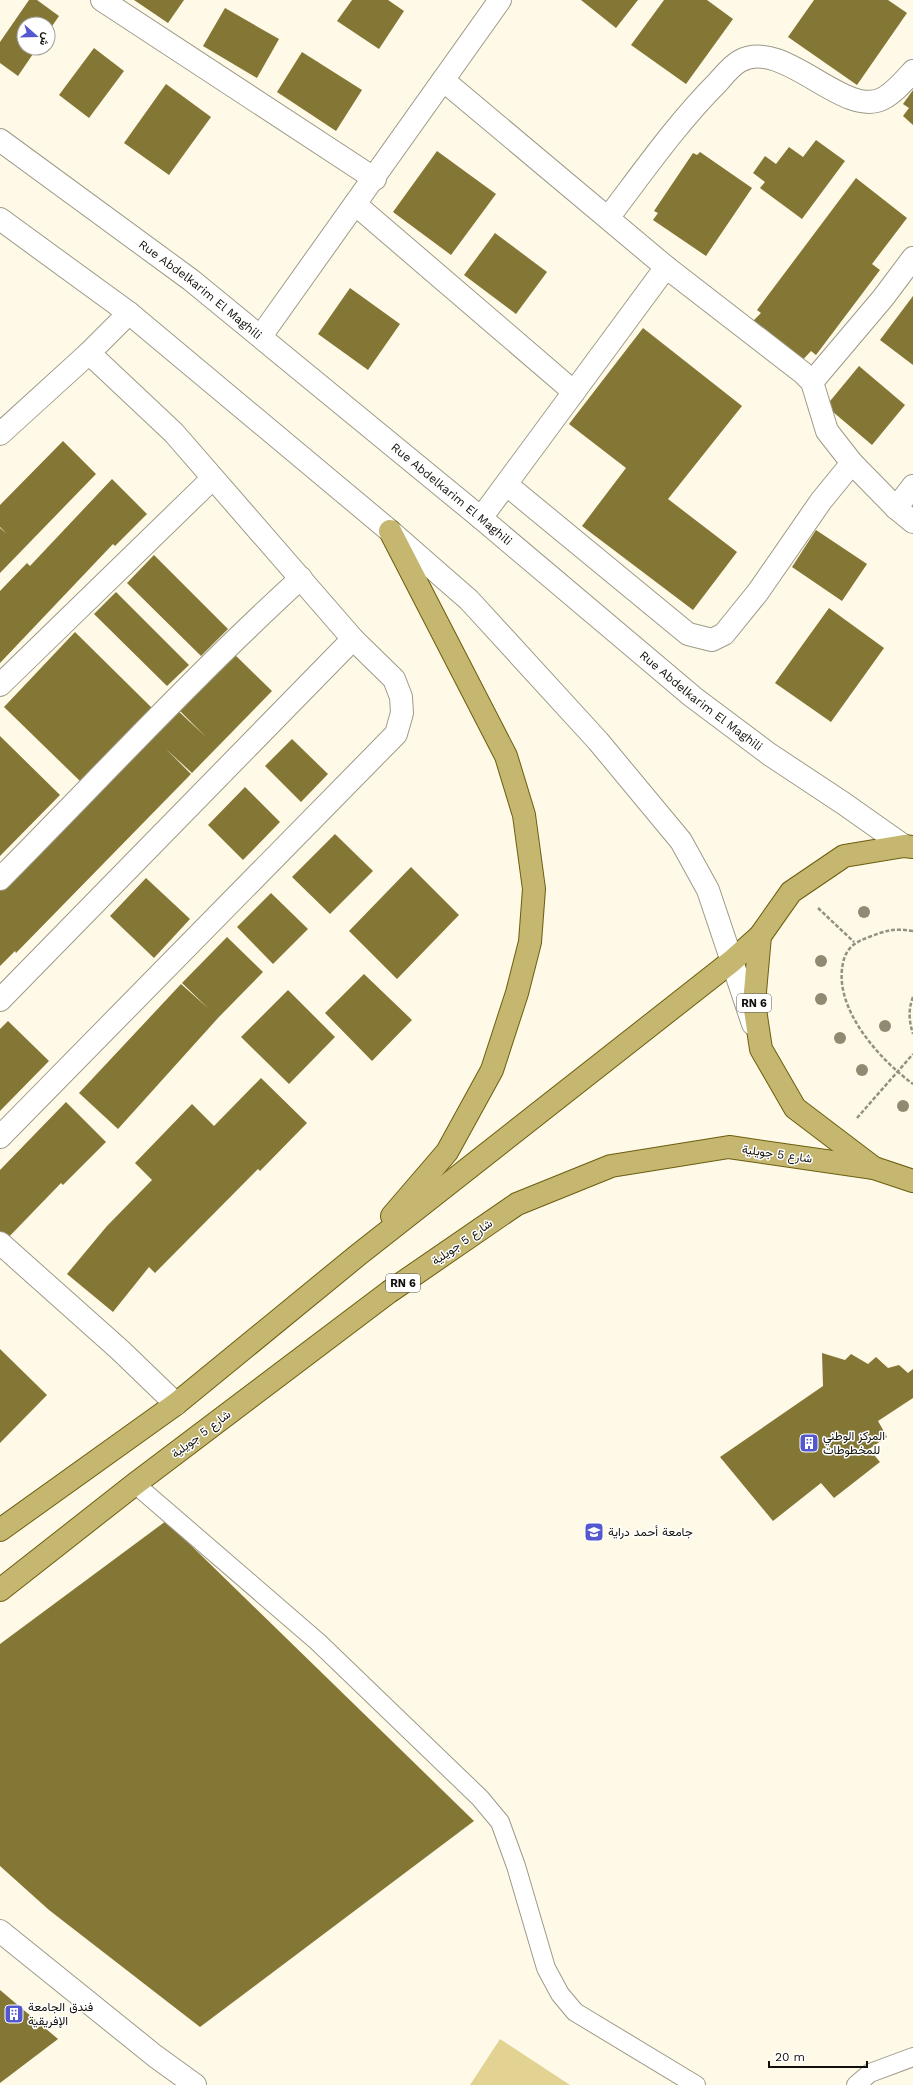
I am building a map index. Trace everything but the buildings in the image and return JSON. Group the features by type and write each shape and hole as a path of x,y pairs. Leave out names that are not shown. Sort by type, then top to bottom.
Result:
{"main road":[{"path":"358,1255 447,1152 492,1070 518,993 530,942 534,889 524,815 506,756 390,531"},
{"path":"0,1530 176,1404 358,1255 732,961 760,936 791,892 844,856 908,846"},
{"name":"RN 6","path":"760,936 754,1003 761,1049 795,1108 874,1168 913,1181"},
{"name":"شارع 5 جويلية","path":"0,1590 135,1484 389,1292 517,1204 611,1166 729,1147 874,1168"}],"street":[{"path":"102,0 375,178"},
{"path":"261,336 444,80 491,3"},
{"path":"608,218 699,101 739,61 756,55 776,60 860,103 881,100 897,88 913,71"},
{"path":"444,80 666,267 812,382 827,431 852,464 896,508 913,522"},
{"name":"Rue Abdelkarim El Maghili","path":"0,140 191,280 261,336 481,518 693,697 769,754 908,846"},
{"path":"355,204 574,392"},
{"path":"0,219 130,314 390,531 469,600 598,741 681,841 708,890 761,1049"},
{"path":"812,382 883,298 913,258"},
{"path":"481,518 507,486 666,267"},
{"path":"0,434 130,314"},
{"path":"0,1137 396,734 402,713 401,697 394,679 353,639 174,433 89,353"},
{"path":"507,486 688,634 712,640 724,634 758,592 821,501 852,464"},
{"path":"0,685 213,478"},
{"path":"896,508 913,486"},
{"path":"0,879 163,711 301,578"},
{"path":"0,1000 353,639"},
{"path":"0,1243 120,1350 176,1404"},
{"path":"0,1931 155,2056 195,2085"}],"lane":[{"path":"135,1484 318,1642 480,1798 500,1822 516,1866 546,1968 560,1994 575,2012 696,2085"},
{"path":"856,2085 870,2073 913,2057"}],"path":[{"path":"815,905 854,942"},
{"path":"913,931 894,928 854,942 844,957 840,974 843,993 851,1014 867,1038 898,1072 913,1084"},
{"path":"913,997 909,1007 909,1020 913,1034"},
{"path":"857,1118 913,1054"}],"shaded area":[{"path":"500,2039 570,2085 470,2085"}],"place":[{"name":"المركز الوطني للمخطوطات","path":"809,1443"},
{"name":"جامعة أحمد دراية","path":"594,1532"},
{"name":"فندق الجامعة الإفريقية","path":"14,2014"}]}
